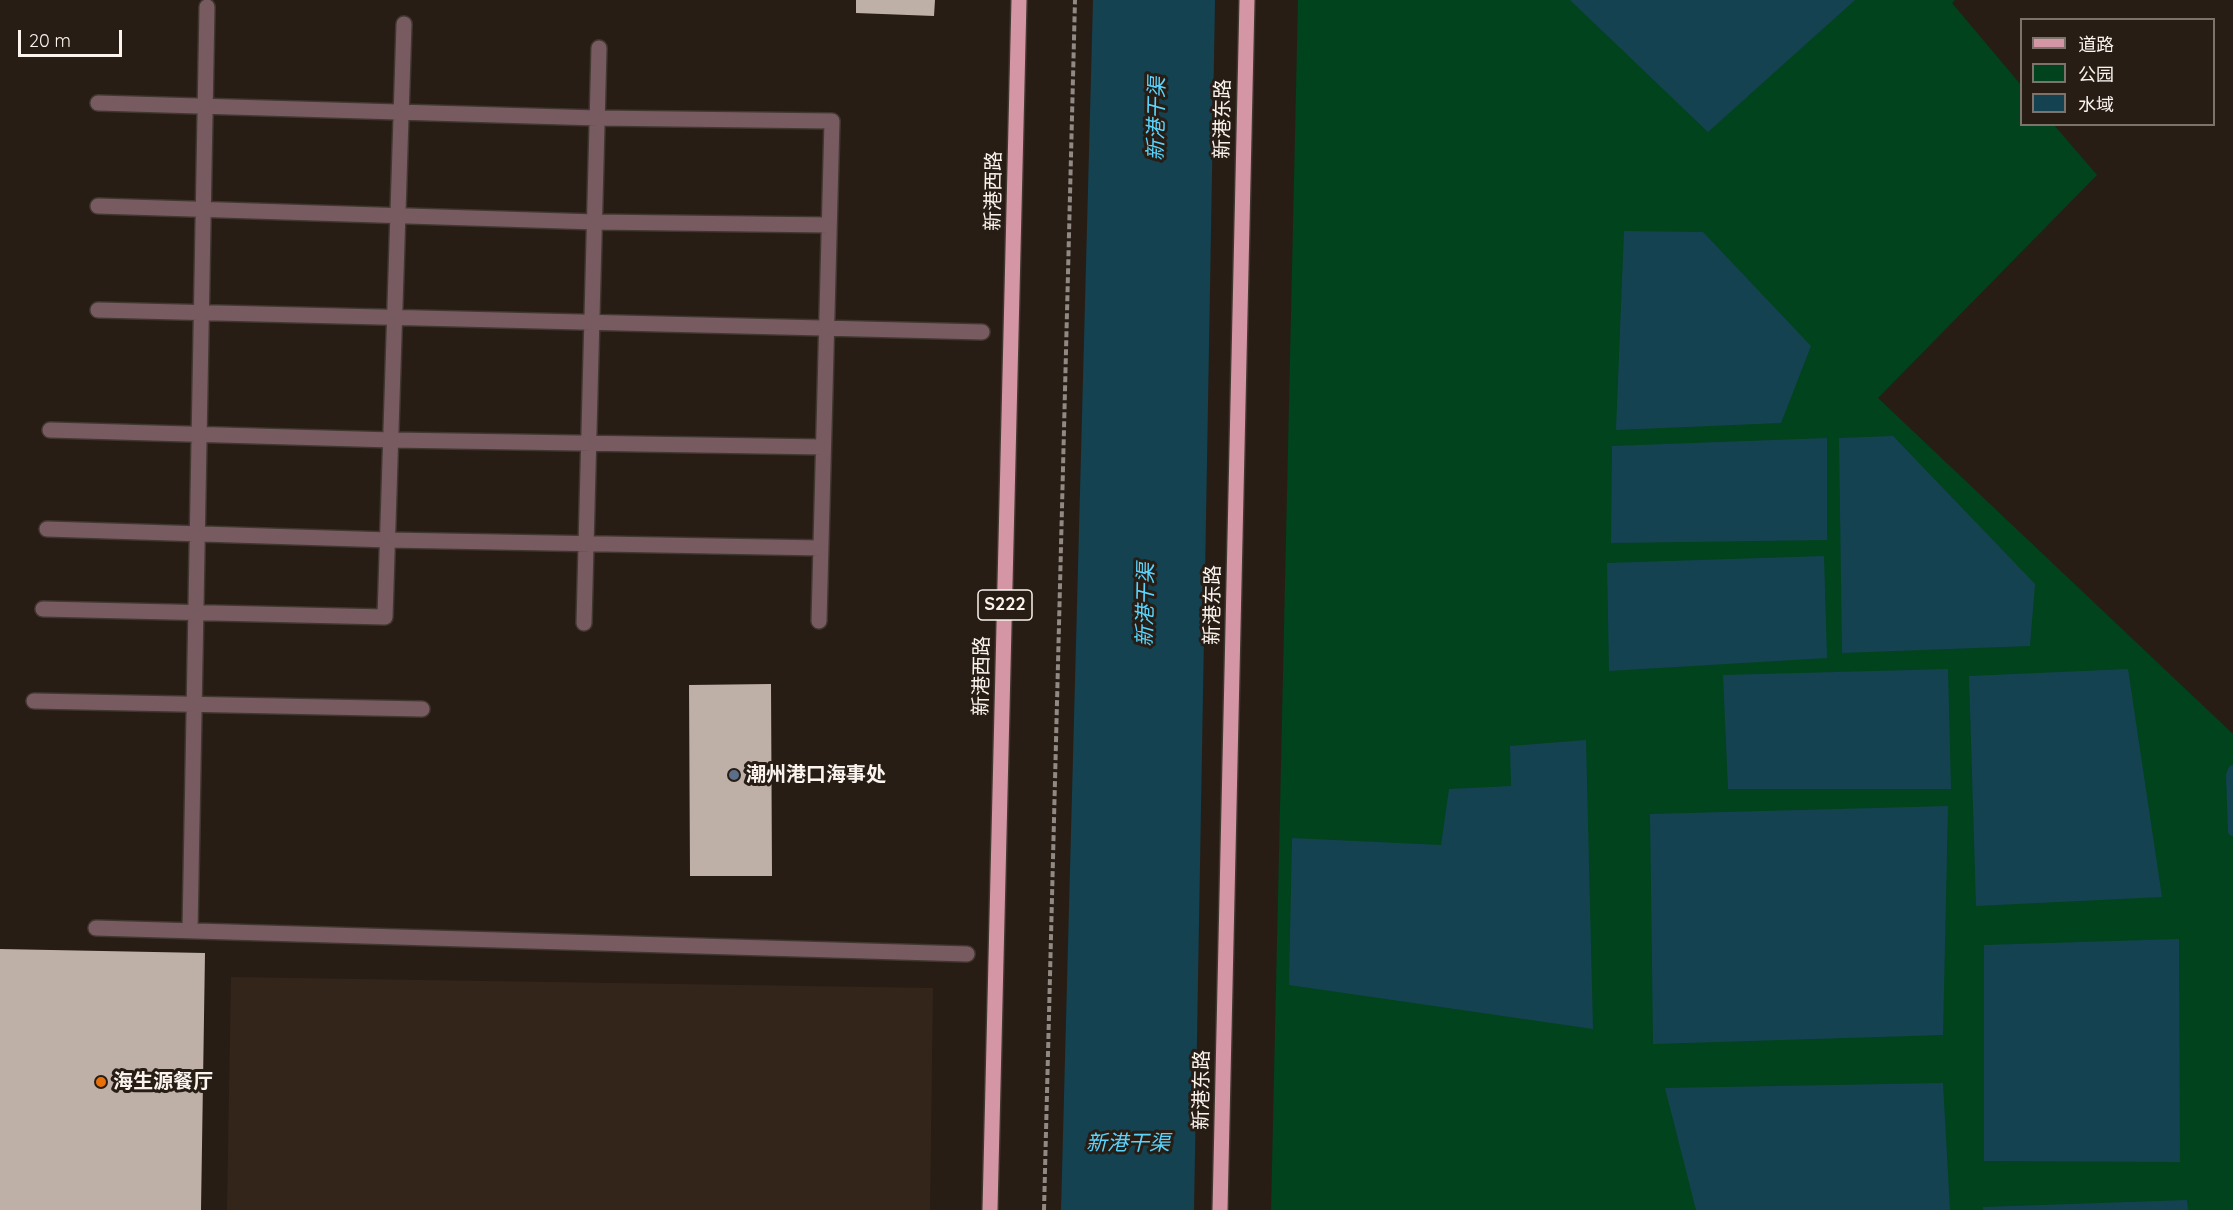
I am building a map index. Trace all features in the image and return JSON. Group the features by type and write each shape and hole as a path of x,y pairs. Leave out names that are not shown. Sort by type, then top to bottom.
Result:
{"main road":[{"name":"新港西路","path":"990,1210 1019,0"},
{"name":"新港东路","path":"1220,1210 1247,0"}],"street":[{"path":"190,931 207,7"},
{"path":"43,609 385,617 404,24"},
{"path":"584,624 599,48"},
{"path":"98,103 597,118 832,121 819,621"},
{"path":"98,206 595,222 829,225"},
{"path":"98,310 982,332"},
{"path":"50,430 392,440 823,447"},
{"path":"47,529 389,540 821,548"},
{"path":"34,701 422,709"},
{"path":"96,928 967,954"}],"path":[{"path":"1044,1210 1075,0"}],"shaded area":[{"path":"231,977 933,988 930,1210 227,1210"}],"green space":[{"path":"1298,0 1955,0 1952,3 2020,84 2020,126 2055,126 2097,175 1878,398 2233,734 2233,1210 1271,1210"}],"water":[{"name":"新港干渠","path":"1093,0 1215,0 1194,1210 1061,1210"},
{"path":"1570,0 1855,0 1708,132"},
{"path":"1624,231 1703,232 1811,346 1781,423 1616,430"},
{"path":"1893,436 2035,584 2030,646 1842,653 1839,438"},
{"path":"1827,438 1827,540 1611,543 1612,446"},
{"path":"1824,556 1827,658 1609,671 1607,563"},
{"path":"1948,669 1951,789 1728,789 1723,675"},
{"path":"2128,669 2162,897 1976,906 1969,676"},
{"path":"1586,740 1593,1029 1289,985 1292,838 1441,845 1449,789 1511,786 1510,746"},
{"path":"1948,806 1943,1035 1653,1044 1650,814"},
{"path":"2179,939 2180,1162 1984,1161 1984,945"},
{"path":"1943,1083 1950,1210 1696,1210 1665,1088"},
{"path":"2187,1200 2188,1210 1983,1210 1983,1207"}],"building":[{"path":"856,0 935,0 934,16 856,13"},
{"path":"771,684 772,876 690,876 689,685"},
{"name":"海生源餐厅","path":"0,949 205,953 201,1210 0,1210"}],"waterway":[{"path":"2233,770 2231,775 2233,831"}],"place":[{"name":"潮州港口海事处","path":"734,775"},
{"name":"海生源餐厅","path":"101,1082"}]}
